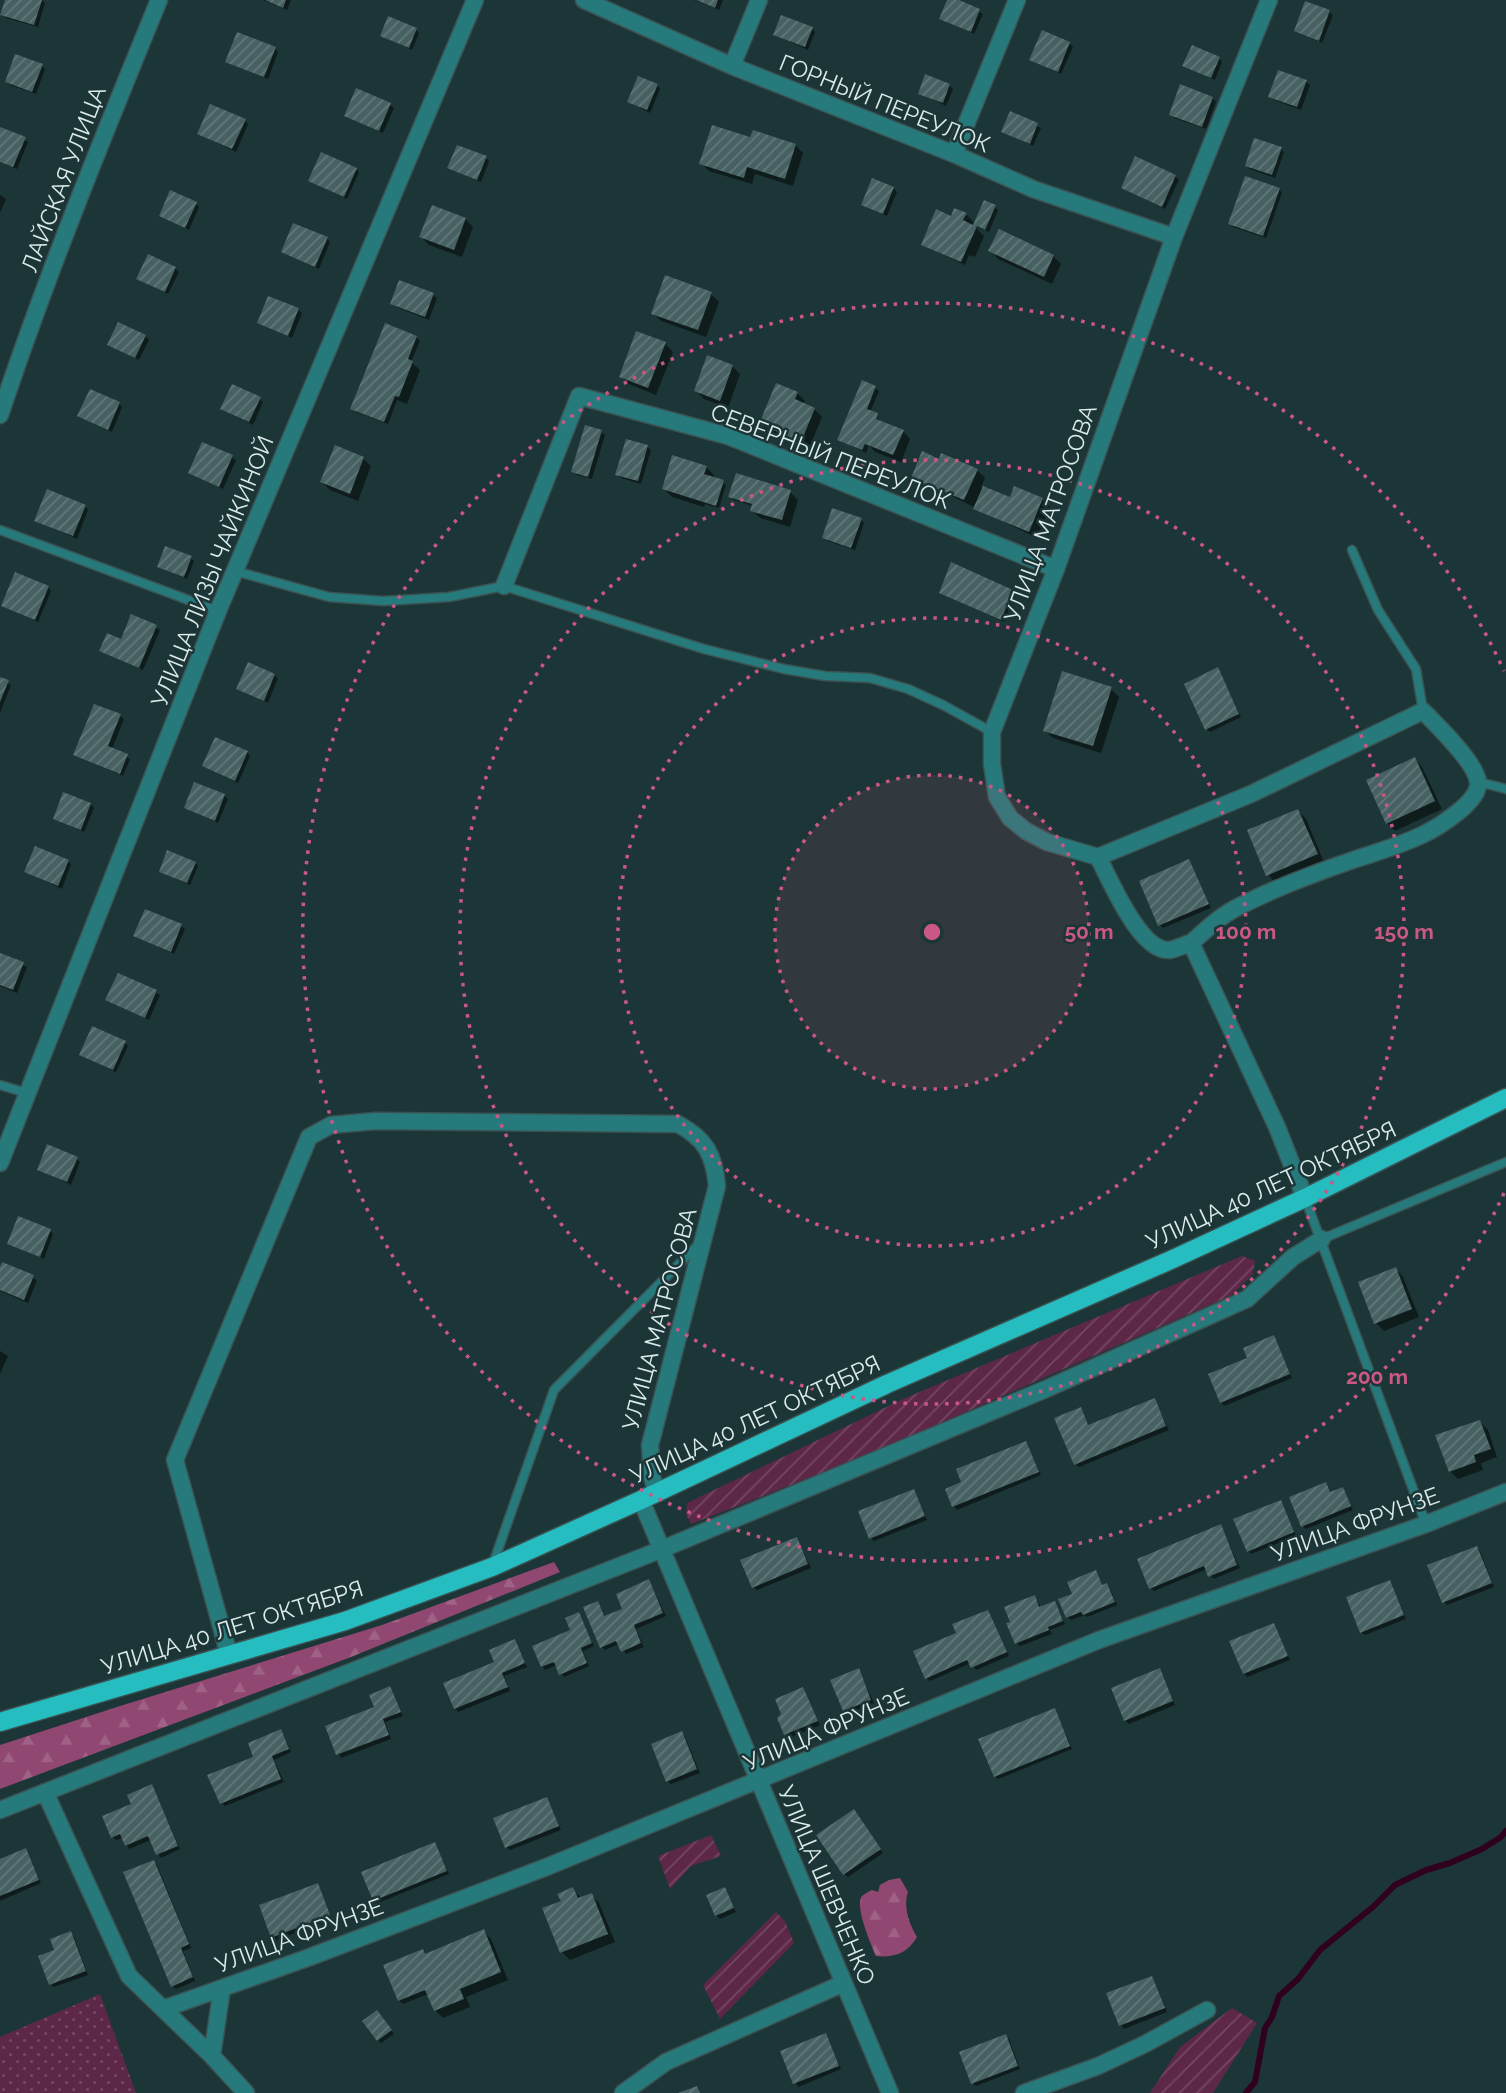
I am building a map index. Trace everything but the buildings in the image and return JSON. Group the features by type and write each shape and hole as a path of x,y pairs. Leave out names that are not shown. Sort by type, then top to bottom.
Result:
{"main road":[{"name":"УЛИЦА 40 ЛЕТ ОКТЯБРЯ","path":"0,1722 345,1620 492,1567 649,1497 887,1384 1305,1198 1506,1098"}],"street":[{"name":"ЛАЙСКАЯ УЛИЦА","path":"0,415 85,179 159,0"},
{"name":"УЛИЦА ЛИЗЫ ЧАЙКИНОЙ","path":"0,1163 218,611 475,0"},
{"name":"ГОРНЫЙ ПЕРЕУЛОК","path":"584,0 732,66 954,154 1033,189 1174,237"},
{"path":"732,66 759,0"},
{"path":"954,154 1017,0"},
{"name":"УЛИЦА МАТРОСОВА","path":"1098,857 1047,842 1026,831 1010,818 997,797 992,764 992,732 1056,569 1174,237 1269,0"},
{"name":"СЕВЕРНЫЙ ПЕРЕУЛОК","path":"504,586 579,396 728,436 1056,569"},
{"path":"1423,712 1449,736 1479,782 1476,794 1465,806 1421,836 1240,905 1215,921 1191,943 1170,950 1160,949 1150,942 1132,920 1098,857 1251,794 1423,712"},
{"path":"1191,943 1277,1127 1305,1198"},
{"name":"УЛИЦА МАТРОСОВА","path":"229,1655 175,1460 309,1137 331,1125 375,1121 678,1124 698,1135 712,1156 717,1186 650,1445 652,1477 649,1497"},
{"path":"0,1810 660,1550 909,1448 1247,1299 1293,1257 1322,1239"},
{"name":"УЛИЦА ФРУНЗЕ","path":"163,2009 537,1871 1099,1640 1426,1524 1506,1492"},
{"name":"УЛИЦА ШЕВЧЕНКО","path":"649,1497 660,1550 890,2093"},
{"path":"45,1792 129,1976 212,2056 246,2093"},
{"path":"623,2093 666,2062 844,1983"},
{"path":"212,2056 222,1988"},
{"path":"1024,2093 1098,2066 1207,2010"}],"lane":[{"path":"0,530 218,611"},
{"path":"1352,550 1378,610 1416,669 1423,712"},
{"path":"236,571 329,597 383,601 449,597 504,586 704,649 784,669 825,676 870,678 943,705 992,732"},
{"path":"1479,782 1506,789"},
{"path":"0,1085 28,1093"},
{"path":"1322,1239 1506,1162"},
{"path":"1305,1198 1426,1524"},
{"path":"492,1567 554,1390 703,1240"}],"shaded area":[{"path":"1242,1256 1255,1261 1253,1274 1230,1296 870,1454 691,1524 686,1514 687,1503 903,1399"},
{"path":"711,1835 721,1856 691,1866 670,1889 658,1856"},
{"path":"776,1912 785,1921 794,1943 720,2019 703,1985"},
{"path":"100,1994 136,2093 0,2093 0,2037"},
{"path":"1232,2008 1257,2023 1213,2093 1150,2093 1180,2047"}],"green space":[{"path":"554,1562 560,1572 351,1657 0,1789 0,1745 382,1625"},
{"path":"900,1878 908,1892 908,1915 917,1937 900,1953 876,1956 864,1925 860,1901 862,1896 871,1890 878,1892 880,1885"}],"waterway":[{"path":"1246,2093 1255,2082 1265,2028 1279,1996 1298,1979 1320,1950 1374,1906 1395,1885 1482,1849 1506,1831"}]}
